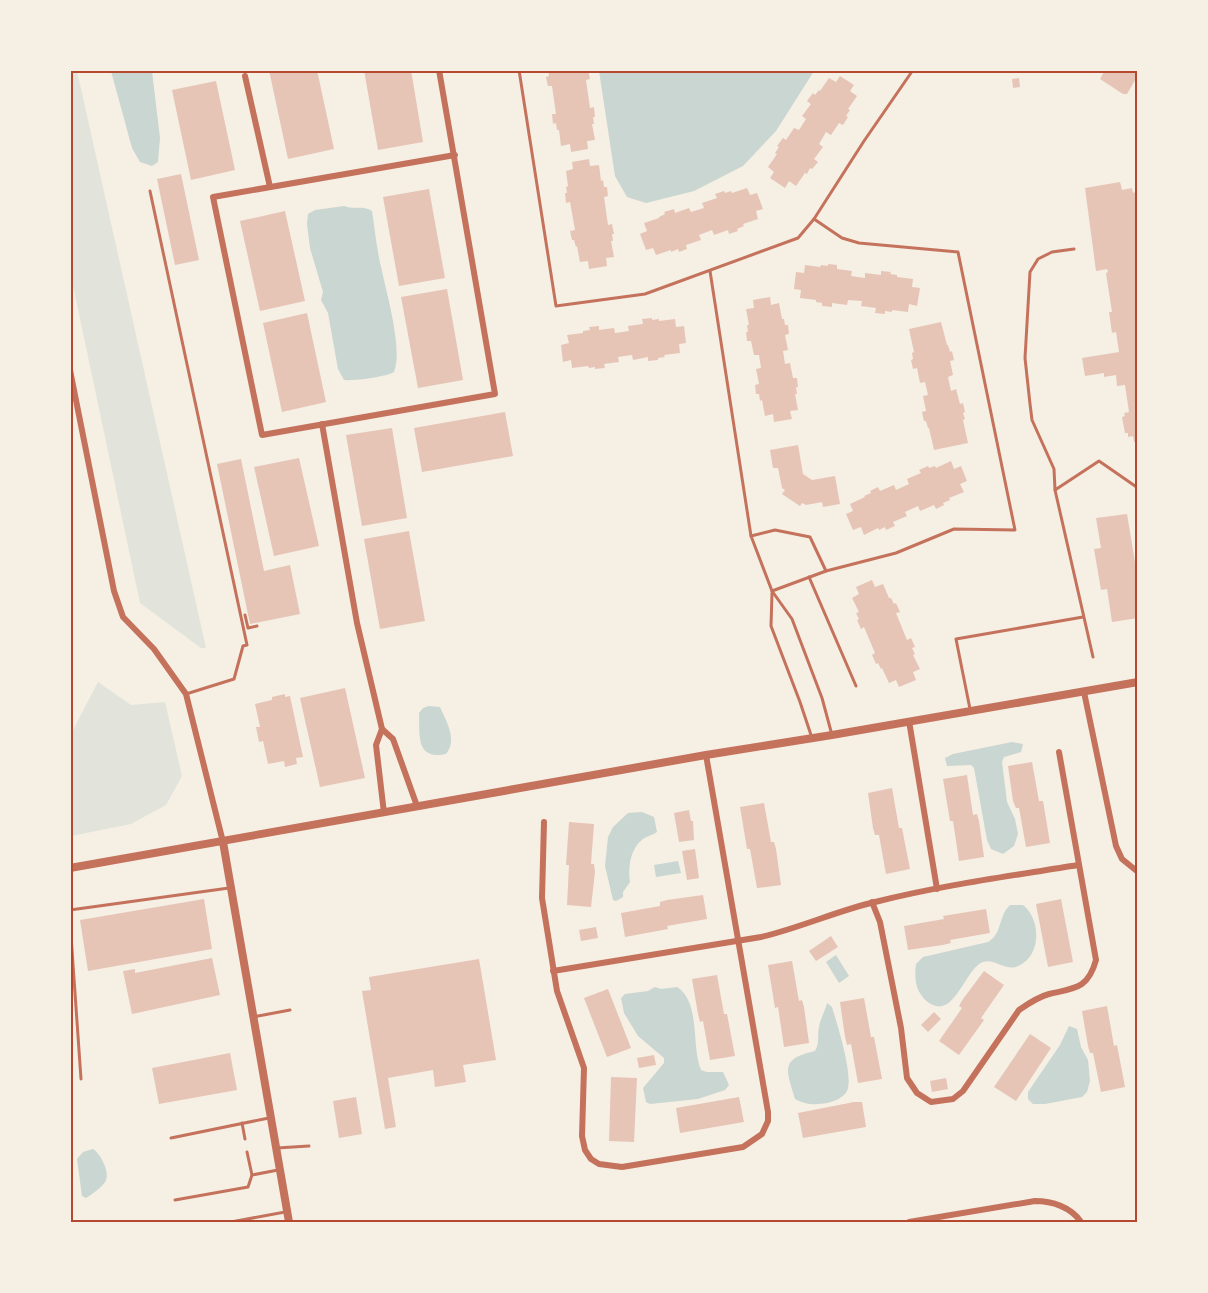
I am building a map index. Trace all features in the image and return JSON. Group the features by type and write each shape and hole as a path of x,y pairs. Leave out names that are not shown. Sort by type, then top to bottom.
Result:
{"street":[{"path":"439,70 455,155 495,394 262,435 213,197 455,155"},
{"path":"245,76 270,187"},
{"path":"70,370 114,591 123,617 154,649 186,694 223,842 289,1222"},
{"path":"322,424 357,623 382,729 376,745 384,813"},
{"path":"70,868 706,755 1137,682"},
{"path":"1084,692 1116,846 1122,859 1137,873"},
{"path":"909,722 937,889"},
{"path":"382,729 393,739 417,806"},
{"path":"872,902 880,922 901,1028 907,1078 917,1093 931,1102 953,1099 963,1090 1019,1010 1030,1002 1047,995 1076,988 1086,982 1092,974 1096,960 1059,752"},
{"path":"544,822 542,898 553,971 564,1017 584,1068 582,1136 585,1150 591,1159 599,1164 622,1167 743,1147 762,1134 768,1121 768,1112 706,755"},
{"path":"553,971 739,941 790,930 872,902 1078,865"},
{"path":"909,1222 1035,1201 1047,1201 1059,1205 1081,1222"}],"lane":[{"path":"519,70 556,306 645,294 798,238 814,219 864,141 914,70"},
{"path":"150,190 247,645 243,646 234,679 186,694"},
{"path":"772,591 826,571 896,553 954,529 1015,530 958,252 859,243 842,238 814,219"},
{"path":"1074,249 1052,252 1038,259 1030,272 1025,358 1032,420 1054,469 1055,490 1093,657"},
{"path":"710,271 751,536 772,591 792,619 822,698 832,735"},
{"path":"1055,490 1099,461 1137,488"},
{"path":"751,536 775,530 810,537 826,571"},
{"path":"809,577 856,686"},
{"path":"772,591 771,626 812,738"},
{"path":"241,616 247,614 248,628 257,626"},
{"path":"970,711 956,639 1083,617"},
{"path":"70,910 231,888"},
{"path":"70,921 81,1079"},
{"path":"253,1017 290,1010"},
{"path":"171,1138 270,1118"},
{"path":"242,1123 245,1139"},
{"path":"276,1148 309,1146"},
{"path":"175,1200 248,1187 252,1175 247,1152"},
{"path":"252,1175 280,1170"},
{"path":"231,1222 287,1211"}],"shaded area":[{"path":"70,71 77,71 206,648 201,648 140,603 71,276"},
{"path":"111,71 152,71 160,138 158,162 152,166 140,162 132,148"},
{"path":"599,71 814,71 776,131 743,166 694,191 646,203 627,197 615,176"},
{"path":"344,206 372,211 397,350 394,372 355,380 344,380 338,369 328,313 321,300 323,292 310,248 307,224 308,214 315,210"},
{"path":"98,682 131,705 165,702 182,776 166,805 131,824 71,836 71,734"},
{"path":"440,707 448,724 451,743 446,754 429,753 421,744 419,713 423,708"},
{"path":"1012,742 1023,744 1021,752 1004,757 1002,762 1007,802 1015,819 1018,834 1014,846 1003,854 991,849 987,840 974,768 971,765 947,766 945,758 953,754"},
{"path":"642,812 654,817 657,832 643,839 635,848 629,870 630,882 623,892 623,897 616,901 613,900 605,866 608,837 613,827 628,813"},
{"path":"678,861 681,873 656,877 654,865"},
{"path":"1010,905 1023,905 1029,911 1036,928 1035,946 1026,961 1014,967 983,962 971,973 954,998 947,1004 939,1006 927,1001 917,987 916,964 923,957 988,942 996,934 1006,909"},
{"path":"836,955 849,976 839,983 826,962"},
{"path":"655,987 661,989 677,987 685,994 693,1014 696,1049 701,1070 723,1072 729,1085 725,1090 698,1099 650,1104 646,1102 643,1088 664,1063 664,1058 638,1036 624,1013 621,998 625,994 648,991"},
{"path":"827,1003 832,1007 841,1037 849,1084 847,1091 836,1100 823,1104 807,1103 795,1099 789,1080 788,1067 796,1058 815,1051 818,1030"},
{"path":"1069,1026 1077,1029 1081,1047 1088,1060 1090,1081 1087,1092 1082,1097 1033,1104 1028,1099 1028,1092 1060,1045"},
{"path":"93,1149 104,1164 107,1178 86,1198 82,1196 77,1159 83,1152"}],"building":[{"path":"269,70 317,70 334,149 288,159"},
{"path":"364,70 411,70 423,142 378,150"},
{"path":"548,70 588,70 590,79 586,80 590,108 594,107 595,117 593,117 594,124 592,124 595,140 587,141 588,149 571,152 570,144 561,146 559,130 557,130 556,123 553,124 552,114 556,114 552,86 548,86 546,77 549,76"},
{"path":"1105,70 1138,70 1138,75 1127,94 1123,94 1100,79"},
{"path":"840,76 854,85 850,91 857,96 848,109 850,110 846,116 848,117 843,125 839,123 831,135 826,132 819,144 823,147 814,159 818,162 812,169 810,168 807,174 805,173 796,186 789,181 785,188 770,178 774,172 768,167 777,154 775,153 779,147 777,146 783,138 786,140 794,128 799,130 806,119 802,116 811,104 807,101 813,93 815,95 820,91 829,78 836,82"},
{"path":"1019,78 1020,87 1013,88 1012,79"},
{"path":"216,81 235,170 191,180 172,90"},
{"path":"589,159 590,166 599,165 601,181 603,180 604,187 607,187 608,196 604,197 608,225 612,224 614,234 612,234 613,241 611,241 614,257 606,258 607,266 589,269 588,261 580,262 577,246 572,240 570,231 575,230 570,202 566,203 565,193 567,193 566,187 568,186 566,171 573,169 572,162"},
{"path":"181,174 199,260 175,265 157,179"},
{"path":"1120,182 1122,190 1132,188 1133,193 1135,192 1136,209 1138,209 1138,442 1134,442 1133,436 1128,437 1128,433 1125,433 1122,417 1125,416 1124,413 1129,412 1125,385 1117,386 1116,375 1104,377 1104,373 1085,376 1082,358 1119,352 1116,332 1112,333 1109,312 1112,312 1106,273 1108,272 1107,269 1096,271 1085,188"},
{"path":"747,188 750,195 757,193 763,209 756,211 758,219 743,224 744,226 737,229 738,231 729,234 728,230 714,235 712,230 699,235 701,240 686,245 687,249 679,252 678,249 656,255 653,248 646,250 640,234 647,231 644,223 659,218 665,214 664,212 674,209 675,213 689,208 691,212 704,208 702,203 717,198 715,194 724,191 732,193"},
{"path":"429,189 445,278 399,286 383,197"},
{"path":"285,211 305,301 260,311 240,221"},
{"path":"828,264 837,265 837,269 852,271 851,276 865,278 865,273 881,275 881,271 891,272 890,274 897,275 897,277 913,279 912,287 920,288 917,306 909,304 908,312 892,310 892,312 885,311 885,314 875,313 876,308 861,306 862,301 848,300 847,305 832,303 832,307 822,306 822,303 816,300 800,298 801,290 794,289 796,272 804,273 805,265 820,267 821,265 828,266"},
{"path":"447,289 463,380 418,388 401,297"},
{"path":"770,297 771,305 779,303 782,319 785,325 788,325 789,334 785,335 788,350 783,351 785,364 790,363 793,378 797,378 798,387 796,387 797,394 795,394 798,410 790,411 792,419 774,422 773,414 765,416 762,400 760,401 759,394 756,394 755,385 759,384 756,369 761,368 759,355 754,355 751,341 747,341 746,332 748,332 747,325 749,325 746,309 754,308 753,300"},
{"path":"307,313 326,402 282,412 263,323"},
{"path":"652,318 652,320 659,319 659,321 675,319 676,327 684,326 686,343 679,344 680,353 664,355 665,357 658,358 658,360 648,361 648,357 633,360 632,355 618,357 619,362 604,364 605,368 595,369 595,367 589,368 588,366 572,368 571,360 563,362 561,345 569,343 567,335 583,333 583,331 590,330 589,327 599,326 599,330 614,328 615,333 629,331 628,326 643,324 642,319"},
{"path":"941,322 954,360 950,361 953,375 948,377 951,391 956,389 960,404 963,403 965,419 963,420 968,443 934,450 929,428 922,412 926,411 923,396 928,395 925,382 920,383 917,368 913,369 911,360 914,352 909,329"},
{"path":"505,412 513,456 422,472 414,428"},
{"path":"392,428 407,518 362,526 346,435"},
{"path":"798,445 803,474 812,480 835,476 840,504 823,507 822,502 806,505 802,503 800,506 782,494 785,490 782,488 778,468 773,468 770,450"},
{"path":"299,458 319,546 274,556 254,467"},
{"path":"241,459 264,571 290,565 300,614 250,624 217,464"},
{"path":"951,461 954,469 961,466 967,481 960,484 964,492 949,498 950,500 936,509 934,505 920,511 918,506 905,512 907,516 893,522 895,526 886,530 885,527 879,530 878,528 864,535 861,527 853,530 846,514 853,511 850,504 865,497 878,487 880,491 894,485 896,490 909,484 907,479 921,473 919,470 928,466 936,468"},
{"path":"1127,514 1138,580 1138,618 1112,622 1107,589 1101,590 1094,549 1101,548 1096,518"},
{"path":"409,531 425,621 380,629 364,539"},
{"path":"872,580 875,587 883,584 889,598 894,604 896,603 900,612 896,613 907,640 911,638 915,647 912,648 915,654 913,655 920,669 913,672 916,680 899,687 896,680 889,683 882,668 878,663 876,664 872,655 875,653 864,627 861,629 857,620 859,619 856,613 859,612 852,598 859,594 856,587"},
{"path":"345,688 365,778 320,787 300,698"},
{"path":"285,694 285,697 290,696 303,757 296,758 297,764 285,767 284,761 268,764 263,741 259,742 256,727 260,727 255,704"},
{"path":"1032,762 1039,801 1043,801 1050,843 1026,847 1019,808 1016,808 1013,801 1008,766"},
{"path":"967,775 973,815 977,814 979,821 984,857 959,861 943,779"},
{"path":"892,788 899,828 902,828 910,869 886,874 879,835 875,835 873,828 868,793"},
{"path":"764,803 771,842 774,842 776,849 781,885 757,888 740,807"},
{"path":"689,810 691,821 693,821 694,840 679,842 674,813"},
{"path":"569,822 594,824 591,864 594,864 595,872 591,907 567,905 569,865 566,865"},
{"path":"695,849 699,878 687,880 682,851"},
{"path":"703,895 707,919 625,937 621,913 660,906 660,902 667,900"},
{"path":"204,899 212,949 88,971 80,920"},
{"path":"1061,899 1073,962 1048,967 1036,904"},
{"path":"986,909 990,933 950,940 951,943 943,945 908,950 904,926 944,919 943,916"},
{"path":"596,927 598,938 581,941 579,930"},
{"path":"831,936 838,947 816,961 809,951"},
{"path":"212,958 220,995 132,1014 123,971 135,969 135,973"},
{"path":"479,959 496,1060 463,1065 466,1082 435,1087 433,1070 388,1078 396,1127 385,1129 362,991 371,990 369,977"},
{"path":"792,961 799,1001 802,1000 804,1007 809,1043 784,1047 768,965"},
{"path":"984,971 1004,985 981,1018 984,1020 959,1055 939,1041 962,1008 959,1006 963,999"},
{"path":"717,975 735,1056 710,1060 692,979"},
{"path":"608,989 631,1048 607,1057 584,998"},
{"path":"864,998 882,1079 858,1083 851,1044 847,1045 845,1037 840,1002"},
{"path":"1107,1006 1114,1046 1117,1045 1125,1087 1101,1092 1093,1053 1090,1053 1088,1046 1082,1011"},
{"path":"934,1012 941,1019 928,1032 921,1025"},
{"path":"1030,1034 1051,1048 1016,1101 994,1087"},
{"path":"230,1053 237,1090 159,1104 152,1068"},
{"path":"654,1055 656,1065 639,1068 637,1058"},
{"path":"611,1077 637,1078 634,1142 609,1141"},
{"path":"946,1078 948,1089 932,1092 930,1081"},
{"path":"356,1097 362,1134 339,1138 333,1101"},
{"path":"739,1097 744,1122 680,1133 676,1108"},
{"path":"862,1102 866,1127 803,1138 798,1113"}]}
